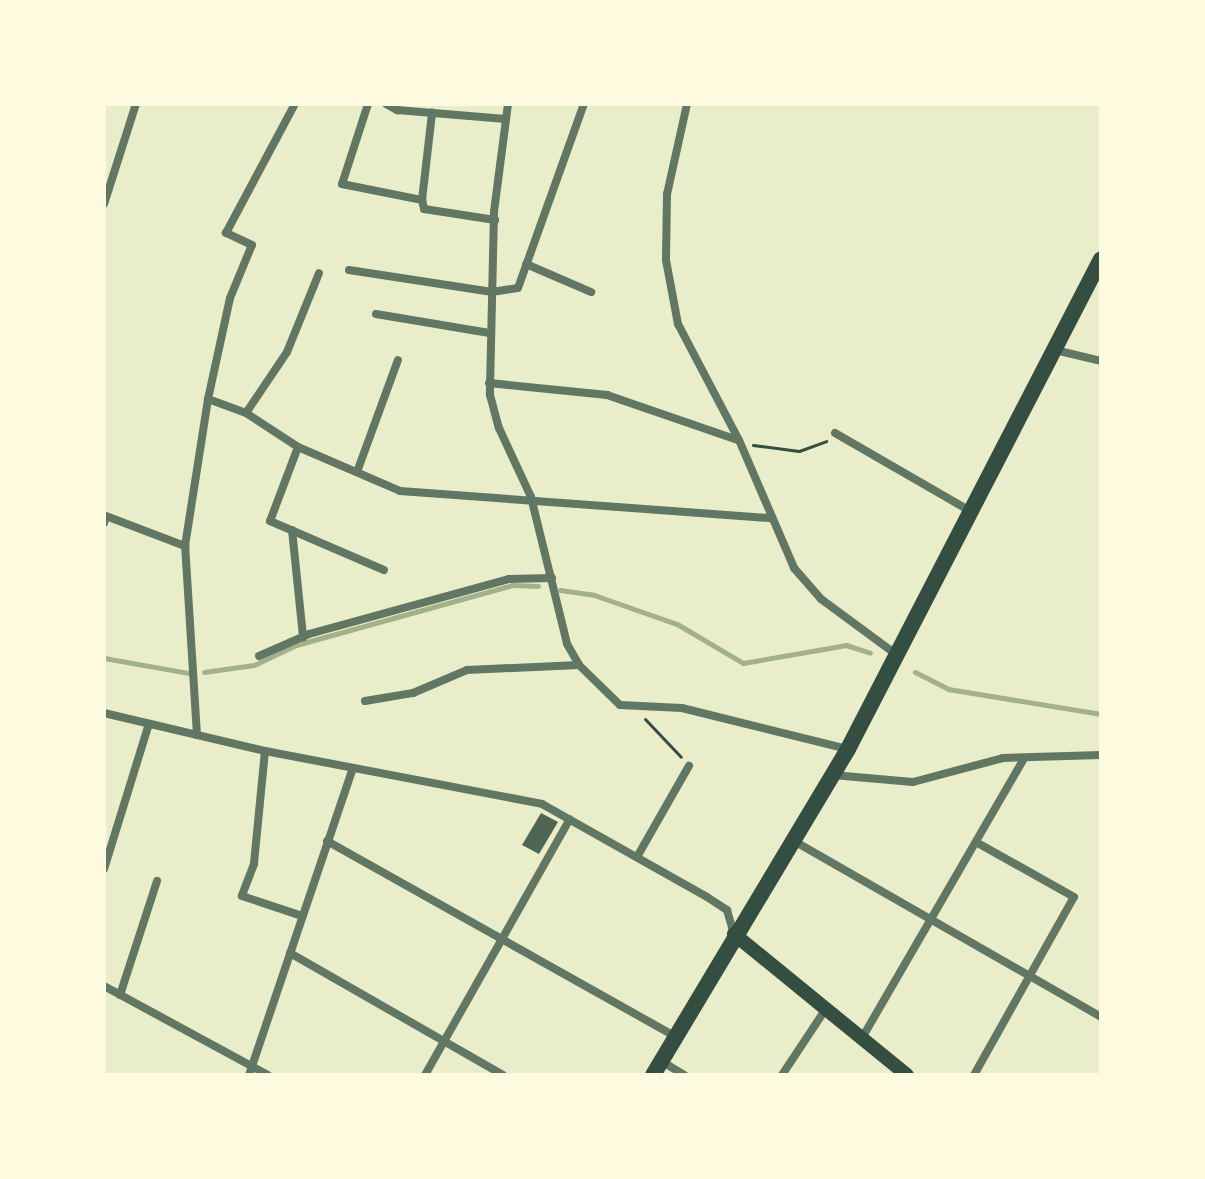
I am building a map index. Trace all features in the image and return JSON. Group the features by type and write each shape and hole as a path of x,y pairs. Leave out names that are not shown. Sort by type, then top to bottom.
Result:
{"highway":[{"path":"656,1068 848,749 1101,259"}],"main road":[{"path":"734,934 907,1075"}],"street":[{"path":"104,204 136,104"},
{"path":"197,735 185,546 208,399 230,298 252,245 226,233 295,104"},
{"path":"368,104 342,184 422,200"},
{"path":"386,104 397,110 506,119"},
{"path":"508,104 495,220 489,383 499,428 531,497 567,644 579,665 620,705 682,708 848,749"},
{"path":"349,270 492,292 518,288 584,104"},
{"path":"687,104 667,194 666,260 678,324 739,440 772,518 806,584 866,636 898,655"},
{"path":"432,113 422,200 424,209 495,220"},
{"path":"526,264 591,292"},
{"path":"246,413 287,352 319,273"},
{"path":"376,314 489,333"},
{"path":"1054,349 1101,361"},
{"path":"357,472 398,360"},
{"path":"489,383 607,395 739,440"},
{"path":"208,399 246,413 298,447 400,491 431,496 531,497 772,518"},
{"path":"835,433 970,511"},
{"path":"298,447 270,521 384,570"},
{"path":"104,523 106,516 185,546"},
{"path":"292,530 303,637"},
{"path":"259,656 303,637 509,579 552,578"},
{"path":"365,701 413,693 467,670 579,665"},
{"path":"104,713 265,751 542,804 727,910 734,934"},
{"path":"104,869 149,724"},
{"path":"265,751 254,864 242,896 302,916"},
{"path":"832,775 913,782 1003,758 1101,755"},
{"path":"862,1038 1024,758"},
{"path":"637,857 689,766"},
{"path":"250,1070 353,768"},
{"path":"425,1075 570,819"},
{"path":"327,841 675,1036"},
{"path":"793,841 1101,1017"},
{"path":"974,1075 1033,978 1074,897 976,842"},
{"path":"120,995 157,881"},
{"path":"290,953 503,1075"},
{"path":"104,986 250,1070 268,1075"},
{"path":"782,1075 825,1010"},
{"path":"656,1068 684,1075"}],"path":[{"path":"739,440 799,451 813,450 835,433"},
{"path":"635,708 689,766"}],"building":[{"path":"541,813 558,822 539,854 522,845"}],"waterway":[{"path":"204,672 254,665 296,645 512,585 538,586"},
{"path":"560,590 594,595 677,624 743,663 846,645 870,653"},
{"path":"104,658 188,673"},
{"path":"915,672 948,689 1101,714"}]}
